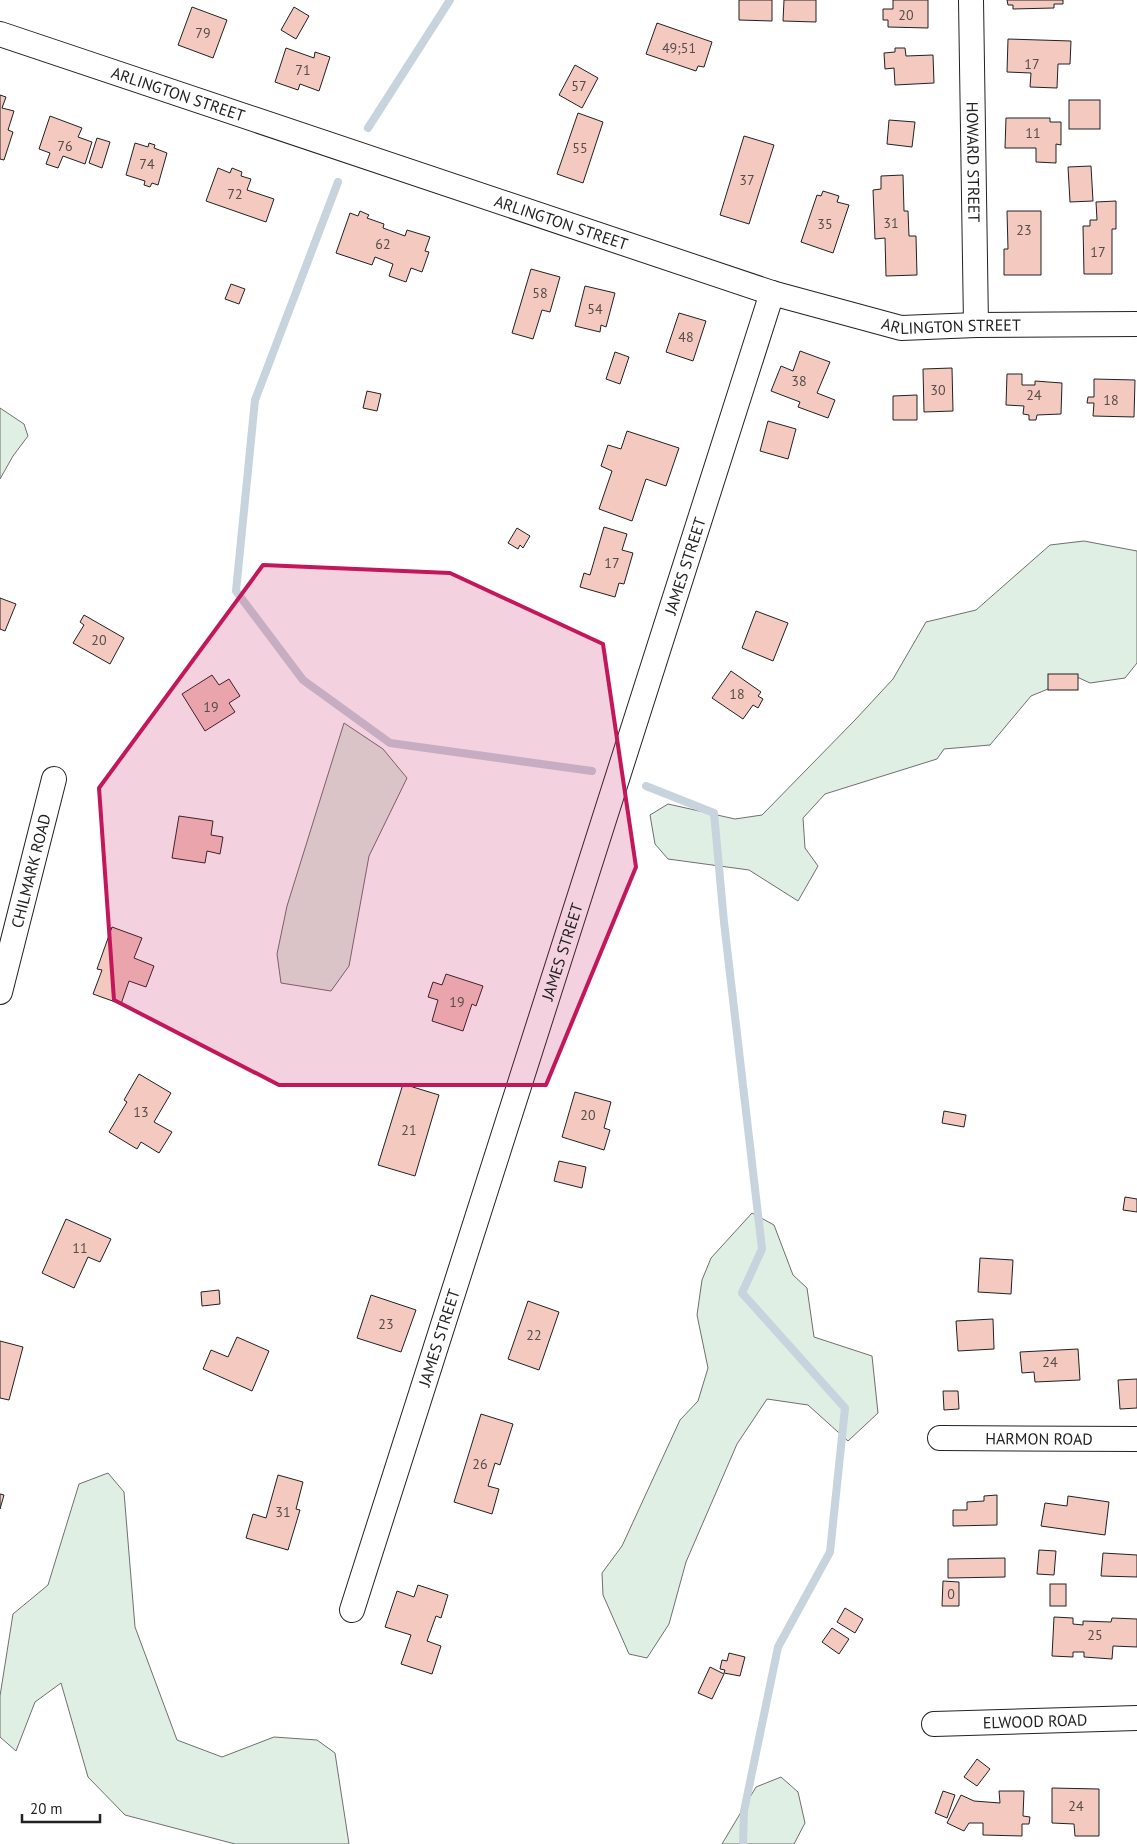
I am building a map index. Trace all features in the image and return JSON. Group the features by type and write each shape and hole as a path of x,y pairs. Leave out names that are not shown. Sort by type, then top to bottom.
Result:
{"street":[{"name":"HOWARD STREET","path":"971,0 976,325"},
{"name":"ARLINGTON STREET","path":"0,34 772,293 901,328 976,325 1137,324"},
{"name":"JAMES STREET","path":"352,1610 772,293"},
{"name":"CHILMARK ROAD","path":"0,992 54,779"},
{"name":"HARMON ROAD","path":"940,1438 1137,1439"},
{"name":"ELWOOD ROAD","path":"934,1724 1137,1718"}],"highlighted area":[{"path":"263,565 450,573 603,644 636,867 546,1085 279,1085 114,1000 99,788"}],"green space":[{"path":"0,408 24,424 28,436 13,456 0,479"},
{"path":"1084,541 1137,551 1137,663 1125,678 1090,683 1077,677 1031,696 990,745 944,749 937,759 825,794 803,818 805,848 818,866 798,901 749,870 668,859 655,844 650,815 668,804 735,819 762,815 893,679 926,622 976,610 1050,545"},
{"path":"344,723 383,749 407,778 369,856 349,966 331,991 281,983 277,954 287,906"},
{"path":"752,1213 774,1225 793,1275 807,1288 814,1337 872,1356 878,1413 848,1441 808,1405 767,1399 737,1444 686,1562 669,1624 647,1658 629,1654 603,1595 602,1573 622,1546 680,1420 698,1401 708,1368 697,1315 702,1280 711,1258"},
{"path":"108,1473 124,1492 135,1627 177,1740 222,1757 274,1737 317,1740 335,1753 349,1844 235,1844 125,1815 88,1777 61,1683 35,1702 16,1751 0,1737 0,1696 13,1614 48,1585 79,1484"},
{"path":"781,1777 798,1792 805,1823 794,1844 722,1844 756,1787"}],"building":[{"path":"739,0 772,0 772,21 739,20"},
{"path":"784,0 816,0 816,22 783,21"},
{"path":"893,0 928,0 928,28 888,27 888,20 883,20 883,9 893,9"},
{"path":"1007,0 1063,0 1063,4 1054,4 1054,8 1013,9 1013,5 1008,5"},
{"path":"192,7 227,20 213,58 178,45"},
{"path":"294,7 309,16 296,39 281,30"},
{"path":"657,23 712,42 704,67 698,66 696,71 646,54"},
{"path":"1008,39 1071,41 1070,64 1058,64 1057,88 1030,87 1031,73 1007,72"},
{"path":"286,48 314,58 315,52 330,57 319,91 300,84 298,90 275,82"},
{"path":"895,48 905,48 906,56 933,55 934,83 895,85 894,68 885,69 884,53 895,52"},
{"path":"575,65 598,78 582,108 559,95"},
{"path":"0,95 6,97 2,108 14,111 8,130 13,132 4,160 0,159"},
{"path":"1069,100 1100,100 1100,129 1069,129"},
{"path":"578,113 603,122 583,183 557,174"},
{"path":"50,116 82,128 78,137 92,142 85,164 63,156 58,168 46,164 50,153 39,149"},
{"path":"1006,118 1050,118 1050,122 1061,122 1061,145 1056,144 1056,163 1036,162 1036,148 1005,148"},
{"path":"889,120 915,122 912,147 887,144"},
{"path":"744,136 774,145 749,224 720,215"},
{"path":"97,138 110,142 102,168 89,163"},
{"path":"135,143 148,147 149,143 155,145 154,148 167,153 158,185 152,183 150,187 144,185 145,181 126,175"},
{"path":"1091,166 1093,201 1070,202 1068,167"},
{"path":"218,168 230,173 232,168 242,172 241,176 251,179 247,190 274,199 266,222 206,201"},
{"path":"903,175 904,211 908,211 909,236 916,236 917,275 886,276 885,238 875,239 873,190 881,189 881,176"},
{"path":"823,191 839,196 837,202 849,205 833,253 801,242 817,195 821,196"},
{"path":"1116,201 1116,229 1112,229 1112,274 1084,274 1083,226 1090,226 1090,220 1097,220 1096,202"},
{"path":"360,211 369,215 367,218 384,224 383,228 405,236 407,230 430,237 425,251 429,252 422,272 411,268 406,282 389,276 393,264 375,257 372,265 336,253 350,213 358,216"},
{"path":"1007,211 1041,211 1041,275 1004,275 1004,249 1008,249"},
{"path":"531,269 560,277 550,312 542,310 533,339 512,333"},
{"path":"231,284 245,289 239,304 225,299"},
{"path":"585,286 615,293 606,327 601,325 600,332 575,326"},
{"path":"679,313 706,321 693,361 666,352"},
{"path":"800,351 830,362 817,393 835,400 828,418 798,407 800,402 771,391 781,366 793,371"},
{"path":"615,352 629,357 620,384 606,379"},
{"path":"952,368 953,411 924,412 923,369"},
{"path":"1007,374 1022,374 1022,385 1035,385 1035,381 1062,383 1061,414 1037,415 1036,420 1029,420 1029,415 1023,414 1024,406 1006,405"},
{"path":"1094,379 1135,380 1134,417 1093,416 1094,403 1087,403 1088,397 1094,397"},
{"path":"367,391 381,394 377,411 363,408"},
{"path":"917,395 917,420 893,420 893,396"},
{"path":"768,421 796,429 788,459 760,451"},
{"path":"627,431 679,448 666,486 646,479 632,521 599,509 612,471 601,466 608,445 621,449"},
{"path":"604,527 627,534 622,550 633,553 624,584 619,583 615,597 580,587 584,573 590,575"},
{"path":"517,528 530,536 523,548 520,545 518,549 508,543"},
{"path":"0,598 16,604 5,631 0,629"},
{"path":"756,611 788,623 773,661 742,648"},
{"path":"84,615 124,638 110,664 73,643 84,625 80,622"},
{"path":"731,671 761,692 758,696 763,699 758,708 753,705 743,719 712,698"},
{"path":"1048,674 1078,674 1078,690 1048,690"},
{"path":"212,675 219,685 229,679 240,696 229,703 235,712 205,731 182,694"},
{"path":"179,816 213,821 211,835 223,837 220,854 207,851 205,863 172,858"},
{"path":"112,927 142,938 134,958 154,966 146,987 129,981 121,1004 93,994 102,970 97,969"},
{"path":"446,974 483,986 476,1006 472,1004 463,1031 432,1021 438,1000 428,997 433,982 442,985"},
{"path":"139,1074 171,1093 154,1122 172,1132 159,1153 141,1142 137,1149 109,1132 127,1102 124,1100"},
{"path":"403,1084 439,1095 415,1176 378,1165"},
{"path":"575,1092 611,1102 604,1128 610,1130 604,1150 562,1137"},
{"path":"944,1111 966,1115 964,1127 942,1123"},
{"path":"559,1161 586,1167 582,1188 554,1181"},
{"path":"1125,1197 1137,1199 1137,1212 1123,1210"},
{"path":"66,1219 111,1239 100,1262 88,1257 74,1288 42,1273"},
{"path":"980,1258 1013,1260 1011,1294 978,1292"},
{"path":"219,1290 220,1304 202,1306 201,1292"},
{"path":"371,1295 416,1310 401,1352 357,1338"},
{"path":"528,1301 559,1312 539,1370 508,1359"},
{"path":"993,1319 994,1349 958,1351 956,1321"},
{"path":"237,1337 269,1351 252,1391 203,1369 211,1350 228,1357"},
{"path":"0,1341 23,1347 9,1400 0,1398"},
{"path":"1078,1349 1080,1380 1035,1382 1034,1372 1022,1373 1020,1352"},
{"path":"1137,1379 1137,1408 1120,1409 1118,1380"},
{"path":"943,1391 958,1391 959,1409 944,1410"},
{"path":"481,1414 513,1424 500,1465 495,1463 488,1486 499,1489 492,1514 454,1502"},
{"path":"278,1475 303,1482 296,1509 300,1510 288,1550 246,1538 253,1514 266,1518"},
{"path":"0,1494 4,1495 0,1509"},
{"path":"997,1495 997,1525 953,1526 953,1510 967,1510 967,1502 984,1501 984,1496"},
{"path":"1068,1496 1109,1502 1105,1535 1041,1526 1045,1503 1067,1506"},
{"path":"1039,1550 1056,1551 1054,1575 1037,1574"},
{"path":"1103,1553 1137,1555 1137,1577 1101,1576"},
{"path":"1005,1558 1005,1577 948,1578 948,1559"},
{"path":"943,1581 959,1582 959,1606 942,1606"},
{"path":"1050,1584 1066,1584 1066,1606 1050,1606"},
{"path":"418,1585 448,1595 441,1618 436,1616 427,1641 441,1646 432,1674 401,1664 411,1635 385,1627 397,1591 414,1597"},
{"path":"845,1608 863,1619 855,1633 837,1622"},
{"path":"1054,1617 1073,1618 1073,1624 1083,1625 1083,1621 1111,1622 1112,1618 1137,1619 1137,1647 1113,1646 1112,1659 1084,1657 1084,1652 1073,1652 1073,1657 1052,1656"},
{"path":"832,1628 849,1639 839,1654 822,1642"},
{"path":"729,1653 745,1657 740,1676 724,1673 725,1670 720,1669 722,1660 727,1661"},
{"path":"710,1667 724,1674 712,1699 698,1693"},
{"path":"977,1759 990,1769 977,1786 964,1777"},
{"path":"1052,1788 1099,1789 1099,1836 1075,1836 1074,1824 1052,1823"},
{"path":"943,1791 955,1795 947,1818 935,1813"},
{"path":"999,1791 1024,1791 1023,1816 1030,1817 1029,1824 1022,1824 1022,1836 983,1835 983,1823 969,1823 964,1831 947,1823 961,1795 974,1801 1000,1803"}],"waterway":[{"path":"368,128 450,0"},
{"path":"338,182 255,400 236,591 303,680 390,743 592,771"},
{"path":"646,786 714,813 724,922 762,1249 742,1293 845,1408 830,1552 778,1647 744,1811 743,1844"}]}
